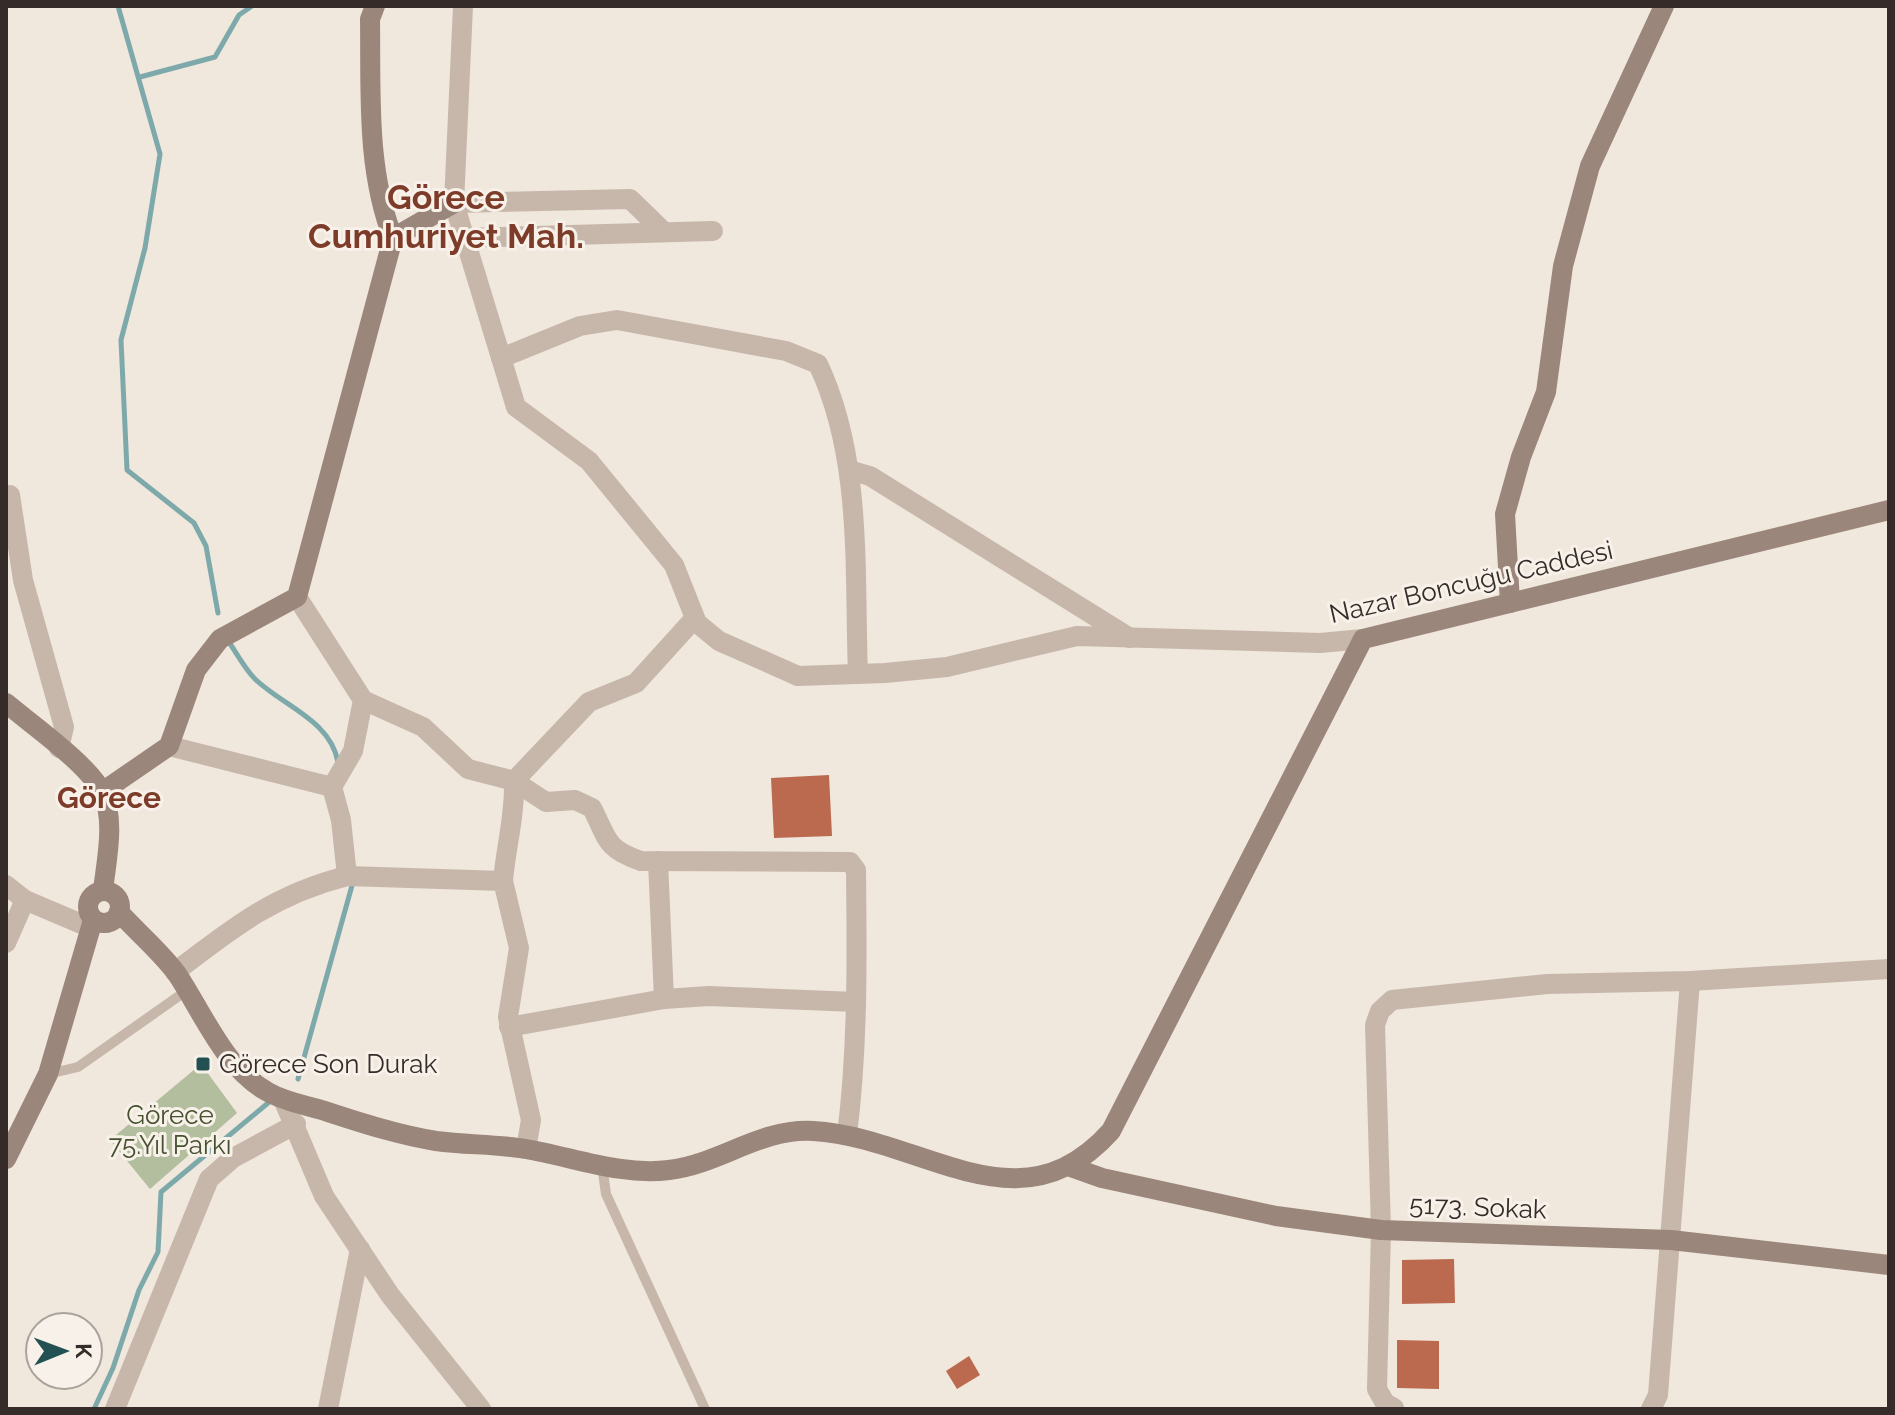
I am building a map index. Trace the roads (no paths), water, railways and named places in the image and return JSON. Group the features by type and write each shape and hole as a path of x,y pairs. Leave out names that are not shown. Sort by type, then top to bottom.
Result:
{"street":[{"path":"102,792 169,746 196,670 226,635 297,597 393,238 382,210 372,137 370,19 375,6"},
{"path":"463,6 454,203 516,407 589,461 674,565 694,619 636,683 589,702 514,781 515,817 506,845 503,881 519,948 509,1027 531,1120 526,1149"},
{"path":"1510,603 1505,514 1521,457 1546,392 1563,266 1590,166 1664,6"},
{"path":"393,238 454,203 630,199 664,232"},
{"path":"463,238 713,231"},
{"path":"501,358 580,326 617,320 786,351 818,364 834,397 849,470 858,674"},
{"path":"849,470 870,476 1130,638"},
{"path":"10,495 23,580 64,727 59,748"},
{"name":"Nazar Boncuğu Caddesi","path":"694,619 719,641 798,676 947,667 1077,636 1320,643 1363,639 1889,510"},
{"path":"297,597 363,700 423,727 468,769 514,781 546,802 575,800 592,808 609,846 621,854 641,861 850,862 856,870 856,1002 853,1091 847,1135"},
{"path":"103,891 116,898 119,912 175,972 234,1064 251,1081 283,1099 415,1137 526,1149 629,1170 668,1170 714,1158 753,1139 779,1133 812,1131 847,1135 995,1177 1020,1179 1051,1175 1071,1167 1092,1152 1111,1131 1363,639"},
{"path":"347,876 338,778 353,751 363,700"},
{"path":"7,705 59,748 102,792 108,838 103,891"},
{"path":"169,746 338,778"},
{"path":"658,861 664,999"},
{"path":"175,972 246,916 290,894 347,876 503,881"},
{"path":"6,885 25,900 92,924 108,923 119,912"},
{"path":"6,1159 48,1074 92,924 89,900 103,891"},
{"path":"6,943 25,900"},
{"path":"1394,1408 1385,1403 1377,1389 1381,1230 1375,1025 1386,1005 1392,1000 1547,984 1690,981 1889,969"},
{"path":"1651,1409 1658,1395 1690,981"},
{"path":"509,1027 664,999 709,996 856,1002"},
{"path":"283,1099 324,1196 390,1295 481,1409"},
{"path":"115,1409 209,1179 233,1158 296,1124"},
{"name":"5173. Sokak","path":"1071,1167 1102,1178 1276,1216 1381,1230 1671,1240 1889,1265"},
{"path":"328,1409 360,1249"}],"lane":[{"path":"48,1074 78,1067 186,991"},
{"path":"602,1165 606,1194 705,1409"}],"waterway":[{"path":"118,6 160,154 145,248 121,340 127,470 194,523 206,546 218,613"},
{"path":"140,77 215,57 239,15 252,6"},
{"path":"229,642 255,679 316,724 326,735 338,762"},
{"path":"298,1079 353,882"},
{"path":"94,1409 113,1368 139,1290 158,1252 161,1192 268,1103"}],"place":[{"name":"Görece Son Durak","path":"203,1064"}],"district":[{"name":"Görece Cumhuriyet Mah.","path":"446,216"},
{"name":"Görece","path":"109,798"}],"park label":[{"name":"Görece 75.Yıl Parkı","path":"170,1130"}]}
